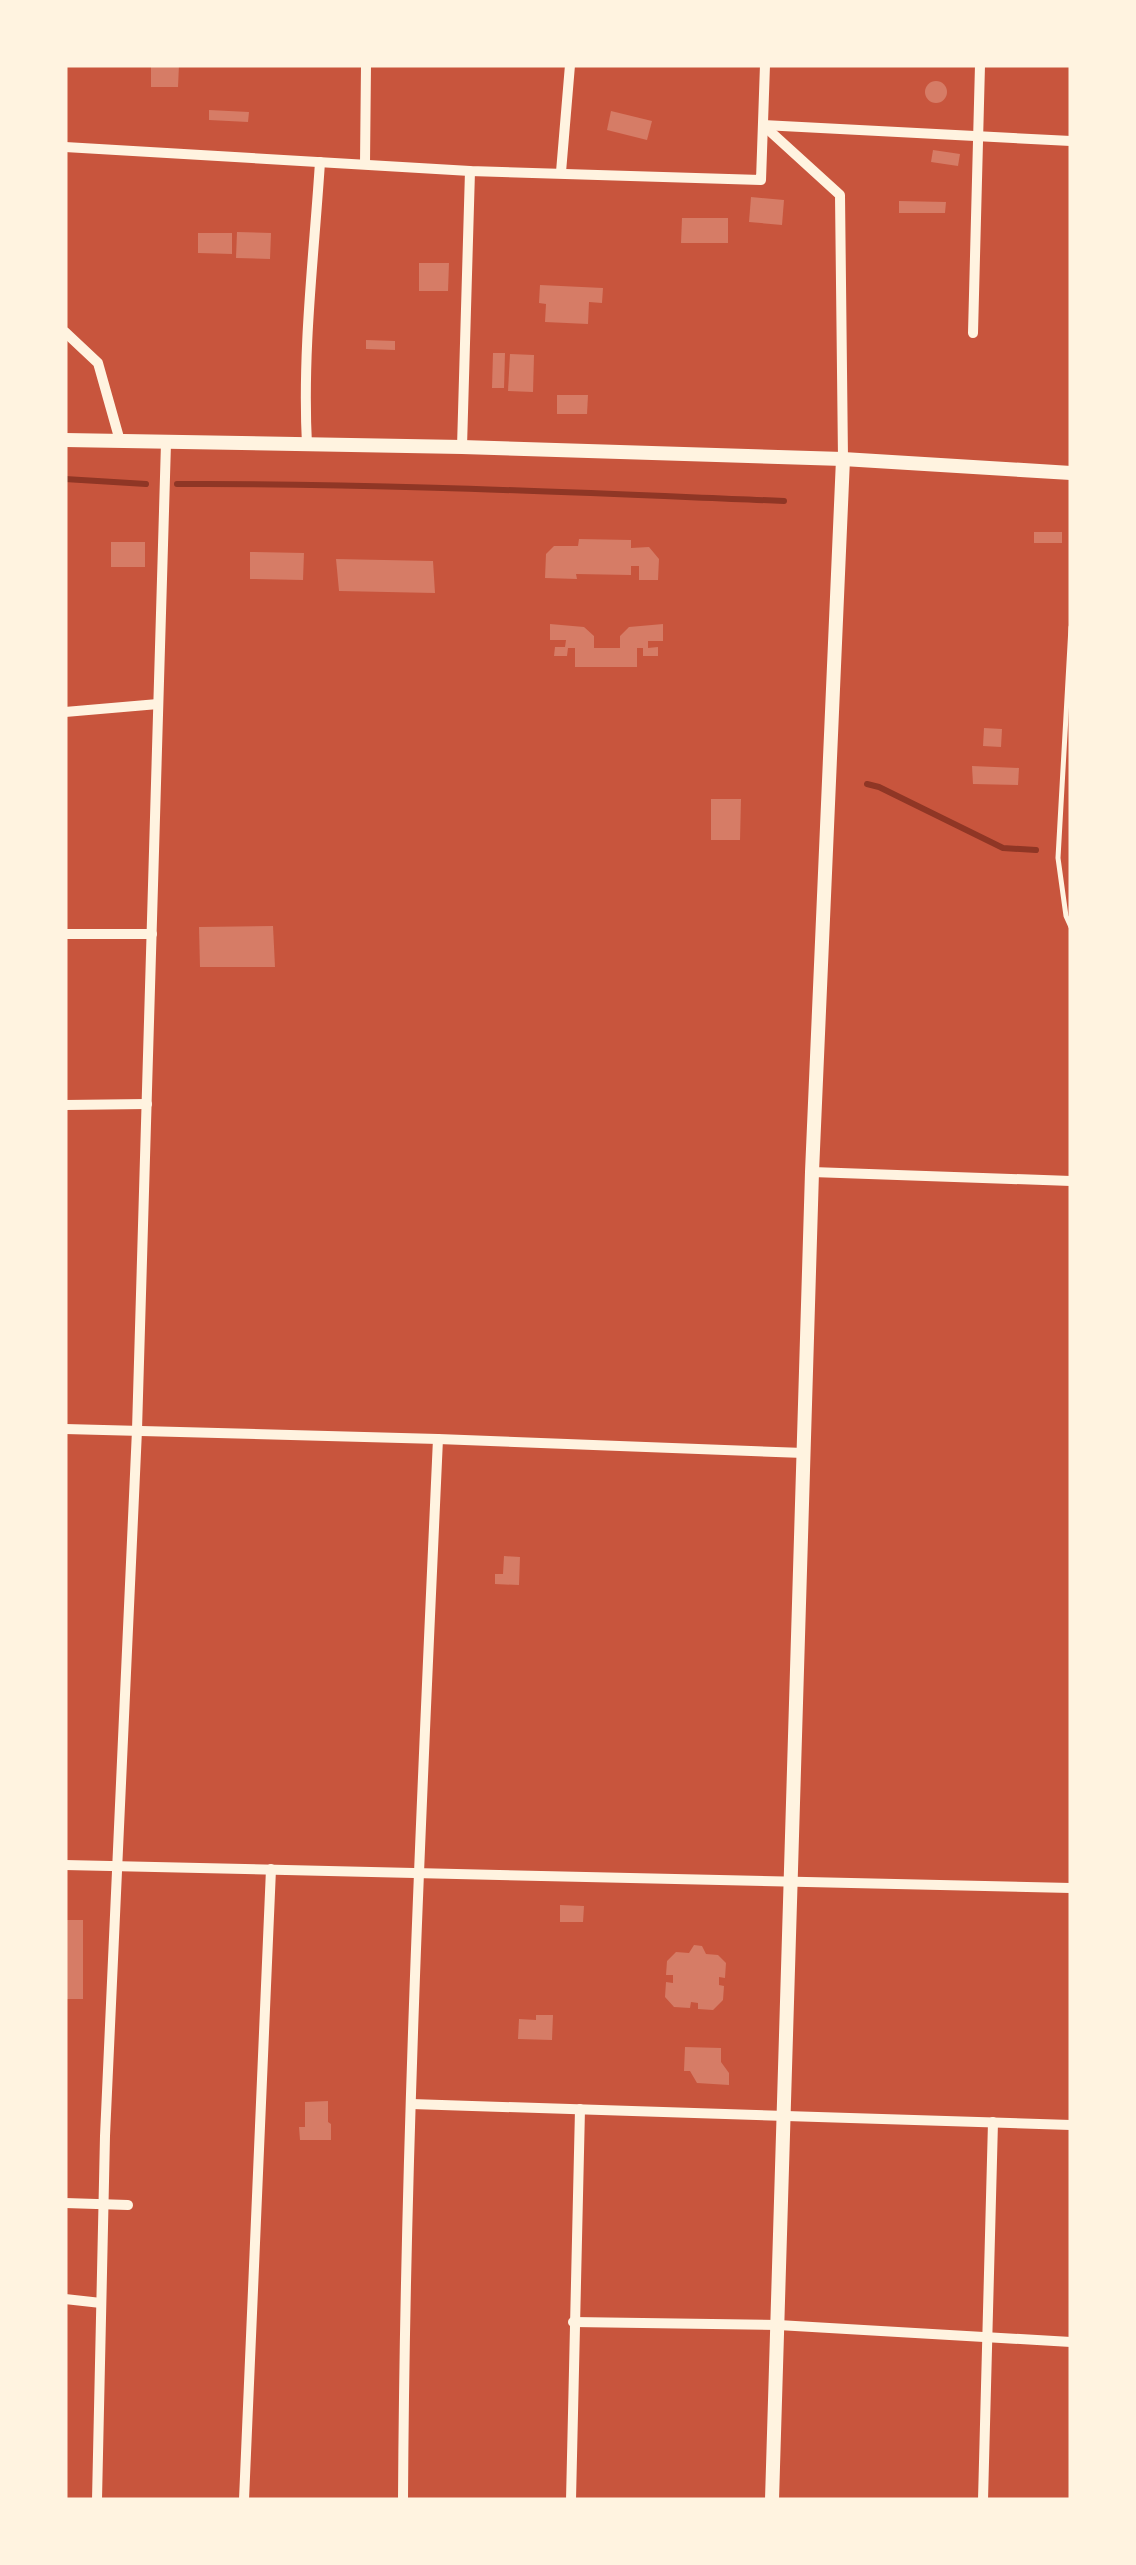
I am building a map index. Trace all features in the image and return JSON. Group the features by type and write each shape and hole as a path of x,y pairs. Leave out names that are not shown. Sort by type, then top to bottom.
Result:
{"street":[{"path":"364,163 366,65"},
{"path":"561,172 570,65"},
{"path":"65,147 470,171 761,180 765,65"},
{"path":"972,333 980,65"},
{"path":"764,125 1071,142"},
{"path":"764,125 840,196 843,459 812,1172 772,2500"},
{"path":"307,445 304,394 320,162"},
{"path":"462,447 470,171"},
{"path":"65,332 98,363 120,442"},
{"path":"65,440 843,459 1071,472"},
{"path":"97,2500 104,2204 138,1430 166,443"},
{"path":"65,712 158,704"},
{"path":"65,934 152,934"},
{"path":"65,1105 147,1104"},
{"path":"812,1172 1071,1181"},
{"path":"65,1429 804,1452"},
{"path":"404,2500 404,2330 418,1873 438,1439"},
{"path":"65,1866 1071,1888"},
{"path":"244,2500 271,1870"},
{"path":"411,2104 1071,2124"},
{"path":"570,2500 580,2109"},
{"path":"983,2500 993,2122"},
{"path":"65,2203 128,2205"},
{"path":"65,2298 102,2303"},
{"path":"574,2322 778,2325 1071,2342"}],"lane":[{"path":"1071,627 1058,858 1071,927"}],"building":[{"path":"151,65 179,65 178,87 151,87"},
{"path":"936,81 944,84 944,100 936,103 928,100 925,92 928,84"},
{"path":"209,110 249,112 248,122 209,120"},
{"path":"611,111 652,121 647,140 607,130"},
{"path":"933,150 960,154 958,166 931,162"},
{"path":"751,197 784,200 782,225 749,222"},
{"path":"899,201 946,202 945,213 899,213"},
{"path":"682,218 728,218 728,243 681,243"},
{"path":"237,232 271,233 270,259 236,258"},
{"path":"198,233 232,233 232,254 198,253"},
{"path":"419,263 449,263 448,291 419,291"},
{"path":"540,285 603,288 602,303 589,302 588,324 545,322 546,304 539,303"},
{"path":"366,340 395,341 395,350 366,349"},
{"path":"493,353 505,353 504,388 492,388"},
{"path":"510,354 534,355 533,392 508,391"},
{"path":"557,395 588,395 587,414 557,414"},
{"path":"1034,532 1062,532 1062,543 1034,543"},
{"path":"579,539 631,540 631,548 649,547 659,559 658,580 639,580 639,566 631,566 631,575 545,578 546,554 554,546 578,546"},
{"path":"111,542 145,542 145,567 111,567"},
{"path":"250,552 304,553 303,580 250,579"},
{"path":"336,559 433,561 435,593 339,591"},
{"path":"550,624 584,627 594,636 594,648 620,648 620,636 629,627 663,624 663,641 648,641 648,648 658,647 658,656 643,656 643,648 637,648 637,667 575,667 575,648 568,648 567,656 554,656 555,647 565,647 566,640 550,640"},
{"path":"984,728 1002,729 1001,747 983,746"},
{"path":"972,766 1019,768 1018,785 973,784"},
{"path":"711,799 741,799 740,840 711,840"},
{"path":"273,926 275,967 200,967 199,927"},
{"path":"504,1556 520,1557 519,1585 495,1584 495,1574 503,1574"},
{"path":"560,1905 584,1906 583,1922 560,1922"},
{"path":"65,1920 83,1920 83,1999 65,1999"},
{"path":"694,1945 702,1946 706,1954 718,1955 726,1963 725,1978 719,1977 719,1985 724,1986 723,2000 713,2010 698,2009 698,2003 691,2002 690,2008 674,2007 665,1997 666,1982 673,1983 673,1975 666,1975 667,1961 676,1952 689,1953"},
{"path":"536,2015 553,2015 552,2040 518,2039 519,2019 536,2020"},
{"path":"685,2047 721,2048 729,2085 697,2083 690,2071 684,2071"},
{"path":"328,2101 331,2140 300,2140 299,2127 305,2127 305,2102"}],"waterway":[{"path":"65,479 146,484"},
{"path":"177,484 405,487 784,501"},
{"path":"867,784 1003,848 1036,850"}]}
